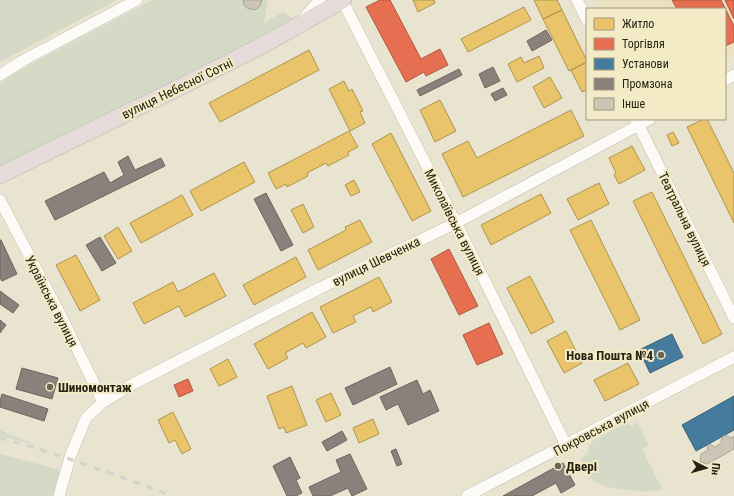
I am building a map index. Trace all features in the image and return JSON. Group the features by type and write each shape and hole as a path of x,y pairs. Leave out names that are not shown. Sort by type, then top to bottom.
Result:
{"highway":[{"name":"вулиця Небесної Сотні","path":"4,172 170,92 263,45 342,0"}],"street":[{"path":"0,75 22,61 137,0"},
{"path":"295,27 320,0"},
{"name":"Миколаївська вулиця","path":"342,0 456,223 566,445"},
{"path":"577,0 586,18"},
{"name":"вулиця Шевченка","path":"59,496 70,457 86,418 103,402 133,384 313,291 456,223 637,122"},
{"name":"Театральна вулиця","path":"637,122 734,318"},
{"name":"Українська вулиця","path":"0,200 62,318 103,402"},
{"name":"Покровська вулиця","path":"468,496 734,357"}],"shaded area":[{"path":"592,0 734,0 734,54 726,58 726,8 596,8"}],"green space":[{"path":"0,0 117,0 0,62"},
{"path":"153,0 268,0 264,23 283,12 292,18 250,43 0,167 0,84 8,77 37,61"},
{"path":"628,422 630,426 637,422 649,445 642,449 662,489 646,491 618,489 601,485 591,478 583,468 582,457 588,453 588,449 594,440"},
{"path":"0,430 36,445 0,436"},
{"path":"0,454 57,469 61,472 56,496 0,496"}],"building: Житло":[{"path":"413,0 434,0 435,3 418,12"},
{"path":"534,0 557,0 562,10 543,19"},
{"path":"524,7 531,20 468,52 461,39"},
{"path":"562,10 586,59 586,62 569,71 543,19"},
{"path":"309,50 319,70 220,122 209,103"},
{"path":"539,56 544,68 517,82 508,64 521,57 524,63"},
{"path":"586,62 586,90 582,92 571,70"},
{"path":"550,77 562,98 544,108 533,87"},
{"path":"344,81 349,91 352,89 363,111 360,112 365,123 350,131 329,89"},
{"path":"440,100 456,131 435,142 420,110"},
{"path":"571,110 584,136 463,197 442,154 468,141 477,158"},
{"path":"702,120 708,120 734,173 734,223 687,127"},
{"path":"349,131 358,147 348,152 349,155 328,166 326,163 307,173 308,176 287,187 286,184 276,189 268,173"},
{"path":"673,132 679,143 672,146 667,135"},
{"path":"391,133 431,211 412,221 372,144"},
{"path":"632,146 645,170 619,184 614,175 616,173 609,158"},
{"path":"244,162 255,182 201,211 190,191"},
{"path":"354,180 360,192 351,196 345,185"},
{"path":"599,183 609,204 578,220 567,199"},
{"path":"652,192 722,334 703,344 633,201"},
{"path":"541,194 551,213 491,245 481,225"},
{"path":"182,195 193,215 141,243 130,223"},
{"path":"303,204 314,227 303,233 291,210"},
{"path":"360,220 372,242 318,270 308,250 346,230 345,227"},
{"path":"591,220 640,320 620,330 570,230"},
{"path":"118,227 132,251 118,259 104,236"},
{"path":"76,255 100,300 80,311 56,265"},
{"path":"296,257 306,277 254,305 243,285"},
{"path":"214,273 226,296 185,317 179,306 144,324 133,303 173,282 178,292"},
{"path":"530,276 554,322 531,334 507,288"},
{"path":"379,277 392,302 373,312 371,307 353,316 356,322 333,333 320,307"},
{"path":"312,312 326,337 306,348 303,343 285,353 288,358 268,369 254,344"},
{"path":"566,331 582,363 564,373 547,341"},
{"path":"228,359 237,377 219,386 210,369"},
{"path":"628,363 639,384 605,401 594,380"},
{"path":"292,386 307,425 286,433 284,427 279,429 267,396"},
{"path":"331,393 341,415 326,422 316,400"},
{"path":"173,412 191,449 182,454 175,440 169,443 158,420"},
{"path":"373,419 379,434 359,443 353,428"}],"building: Торгівля":[{"path":"380,0 390,0 421,59 440,49 448,65 426,76 424,72 406,82 366,7"},
{"path":"672,0 721,0 725,8 676,8"},
{"path":"725,0 734,0 734,19"},
{"path":"726,10 734,26 734,42 726,46"},
{"path":"449,249 478,306 459,315 431,259"},
{"path":"489,323 503,354 477,365 463,335"},
{"path":"188,379 193,391 179,397 174,385"}],"building: Установи":[{"path":"672,334 683,357 650,373 639,350"},
{"path":"734,396 734,430 696,451 682,425"}],"building: Промзона":[{"path":"546,30 552,40 532,51 527,41"},
{"path":"493,67 500,81 485,88 479,74"},
{"path":"459,69 462,75 420,96 417,90"},
{"path":"503,88 507,95 495,101 491,94"},
{"path":"128,156 135,170 161,158 165,166 55,220 45,201 104,172 110,183 124,175 118,162"},
{"path":"266,193 293,245 281,251 254,199"},
{"path":"100,237 116,263 102,271 86,245"},
{"path":"0,240 17,274 2,281 0,278"},
{"path":"0,291 19,305 13,313 0,304"},
{"path":"0,320 6,325 0,333"},
{"path":"390,367 397,384 353,405 345,388"},
{"path":"22,368 58,378 52,399 16,389"},
{"path":"417,380 423,394 430,390 439,411 408,425 398,404 386,410 380,397"},
{"path":"2,394 48,409 44,421 0,407"},
{"path":"342,431 347,440 327,451 322,442"},
{"path":"396,449 402,464 397,466 391,451"},
{"path":"350,454 367,489 352,496 348,488 330,496 313,496 309,487 341,472 336,460"},
{"path":"290,457 300,478 296,480 302,493 296,496 287,496 273,466"},
{"path":"563,463 575,485 561,493 556,483 532,496 503,496"}],"building: Інше":[{"path":"243,0 262,0 260,6 254,10 247,8 244,5"},
{"path":"726,435 731,438 734,436 734,449 707,464 700,462 701,454 708,450 707,446 710,444 715,447 721,443 722,437"}],"railway":[{"path":"0,438 66,458 173,496"}],"place":[{"name":"Нова Пошта №4","path":"661,355"},
{"name":"Шиномонтаж","path":"50,387"},
{"name":"Двері","path":"558,466"}]}
